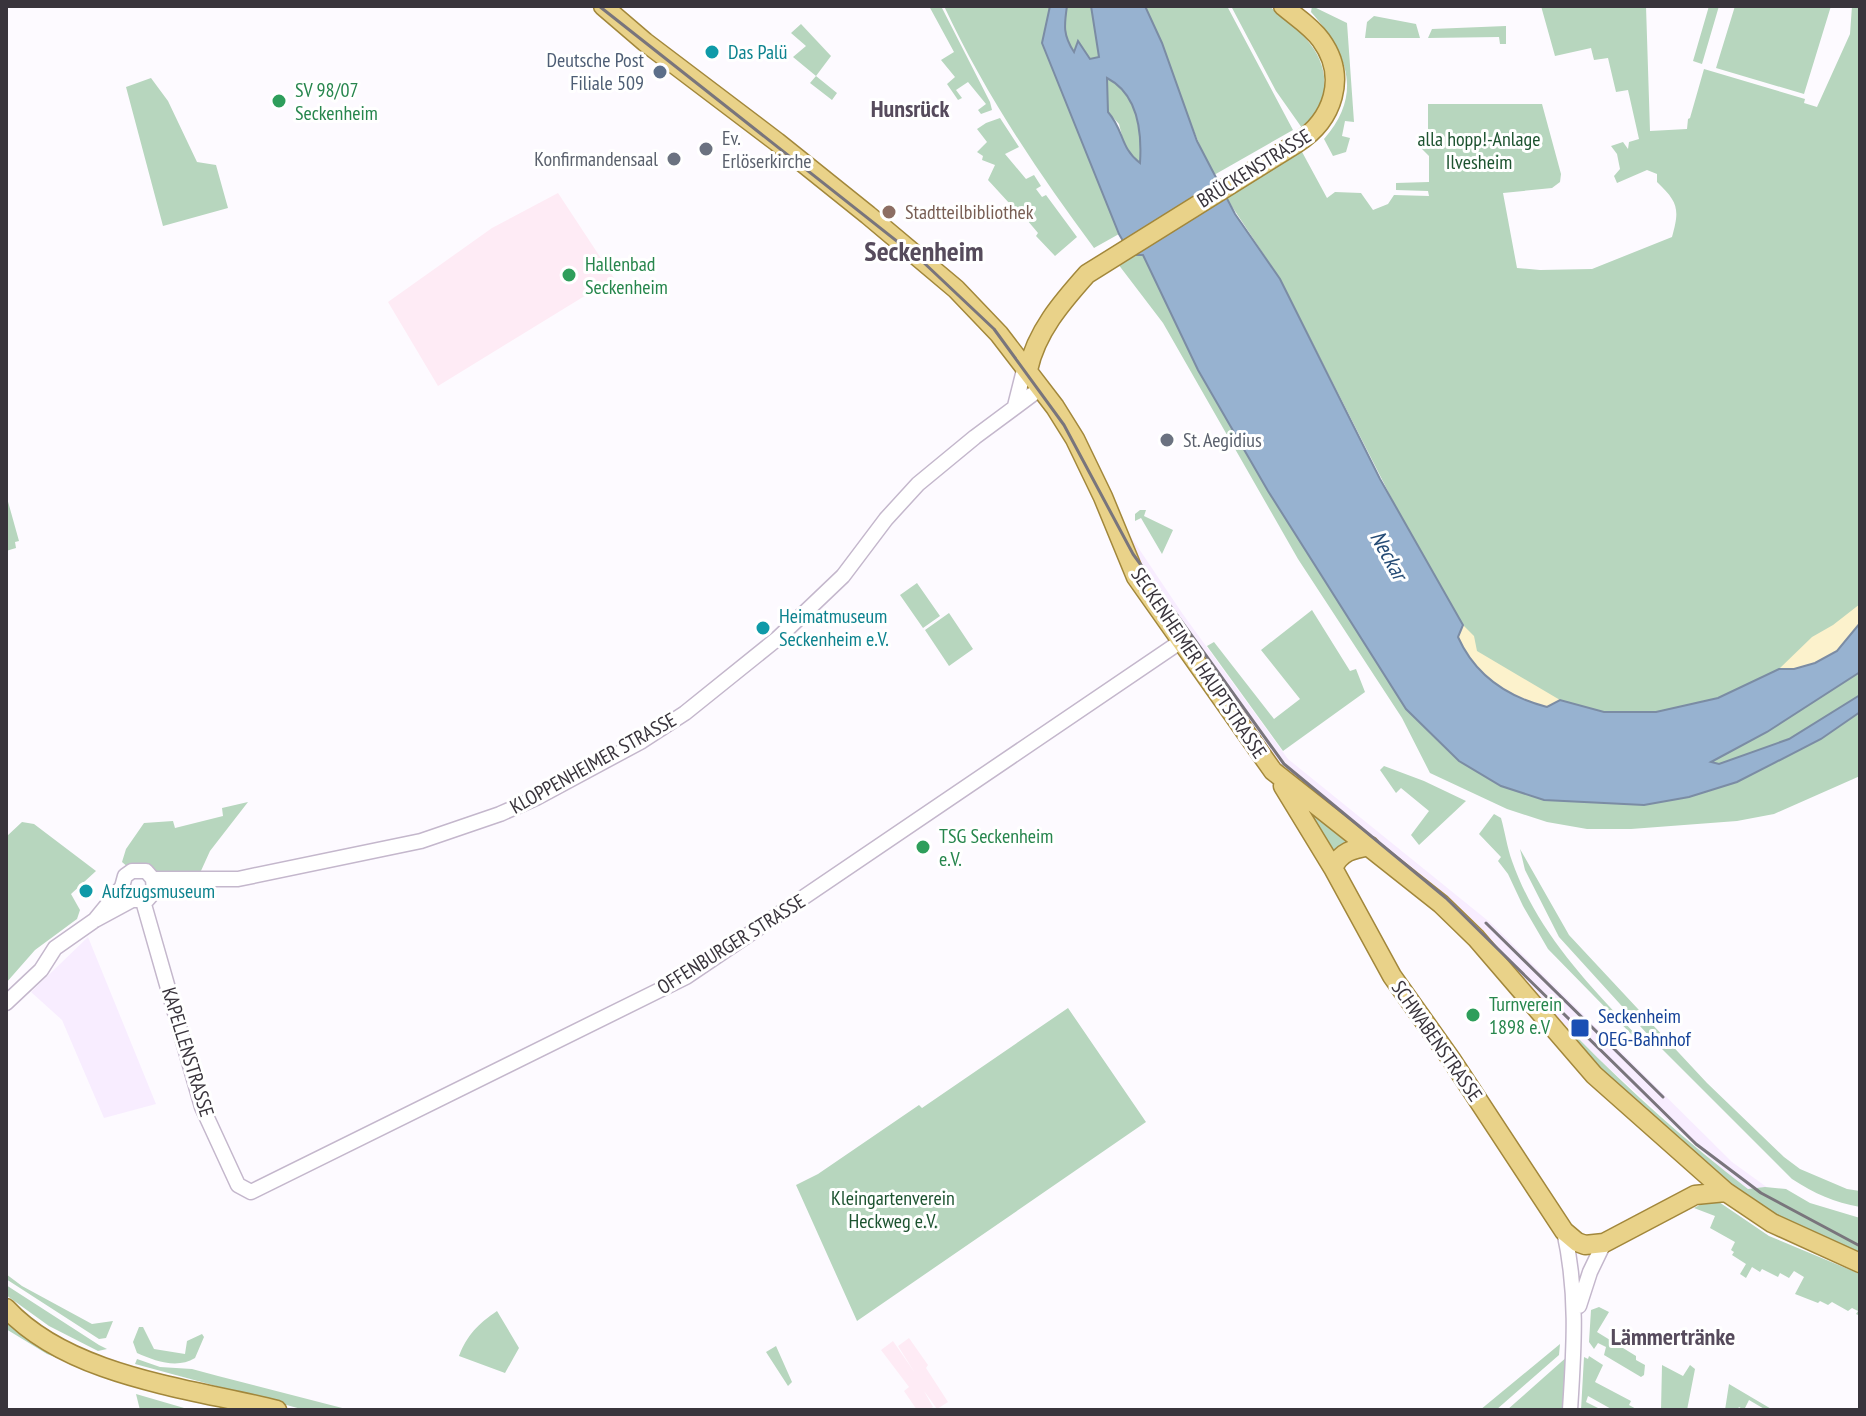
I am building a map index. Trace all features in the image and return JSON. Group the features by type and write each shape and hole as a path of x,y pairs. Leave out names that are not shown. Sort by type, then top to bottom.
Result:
{"main road":[{"name":"SECKENHEIMER HAUPTSTRASSE","path":"603,6 877,222 973,305 1015,353 1066,424 1136,577 1273,771 1441,904 1476,938 1594,1075 1726,1192 1772,1223 1860,1263"},
{"name":"BRÜCKENSTRASSE","path":"1062,302 1094,268 1319,127 1335,92 1329,55 1319,38 1283,6"},
{"path":"1015,353 1037,339 1062,302"},
{"path":"1015,353 1027,333 1062,302"},
{"name":"SCHWABENSTRASSE","path":"1273,771 1333,868 1392,976 1451,1059 1564,1231"},
{"path":"1333,868 1342,854 1370,846"},
{"path":"1695,1195 1702,1181 1702,1171"},
{"path":"1564,1231 1585,1245 1604,1243 1695,1195 1726,1192"},
{"path":"6,1305 19,1322 73,1354 97,1364 154,1382 277,1410"}],"street":[{"path":"1015,353 1015,406"},
{"name":"KLOPPENHEIMER STRASSE","path":"95,920 122,887 125,876 132,871 146,871 153,879 238,879 421,841 500,814 642,741 685,713 777,639 843,576 886,519 918,484 1041,388"},
{"name":"OFFENBURGER STRASSE","path":"251,1192 686,977 1180,642"},
{"path":"122,887 137,901 154,892 153,879"},
{"name":"KLOPPENHEIMER STRASSE","path":"6,1003 41,970 55,948 95,920 137,901"},
{"name":"KAPELLENSTRASSE","path":"137,901 202,1107 238,1185 251,1192"},
{"name":"KLOPPENHEIMER STRASSE","path":"6,1013 19,992"},
{"name":"SCHWABENSTRASSE","path":"1564,1231 1571,1261 1576,1318 1570,1410"},
{"name":"SCHWABENSTRASSE","path":"1576,1318 1583,1291 1604,1243"}],"shaded area":[{"path":"558,193 614,278 438,386 388,302 492,228"},
{"path":"1127,531 1288,759 1492,924 1732,1162 1779,1196 1748,1189 1721,1168 1279,766 1139,568"},
{"path":"88,937 156,1104 104,1118 62,1020 31,992"},
{"path":"909,1338 948,1402 937,1409 924,1391 933,1407 917,1410 904,1391 909,1387 881,1350 893,1341 915,1373 898,1346"}],"green space":[{"path":"929,6 941,6 992,110 981,114 978,110 986,104 968,82 956,90 962,98 958,100 947,84 955,77 941,60 954,52"},
{"path":"944,6 1050,6 1042,43 1119,234 1094,248 1013,131 976,70"},
{"path":"1067,6 1091,6 1099,57 1090,59 1077,42 1074,53 1063,30"},
{"path":"1145,6 1227,6 1293,130 1214,175"},
{"path":"1231,6 1269,6 1309,42 1321,64 1324,92 1320,108 1307,125 1302,128 1276,91"},
{"path":"1312,6 1347,23 1354,122 1345,121 1342,136 1350,138 1346,152 1333,156 1324,139 1344,106 1346,74 1334,43 1311,12"},
{"name":"alla hopp!-Anlage Ilvesheim","path":"1541,6 1646,6 1650,131 1687,129 1704,69 1805,99 1804,103 1817,107 1850,34 1852,6 1860,6 1860,776 1774,814 1737,821 1587,829 1547,822 1507,809 1430,773 1402,718 1298,559 1163,323 1118,264 1131,255 1143,255 1198,370 1268,491 1511,733 1280,279 1225,196 1301,150 1327,198 1335,192 1361,193 1373,210 1388,204 1394,195 1429,196 1428,191 1396,190 1396,183 1429,182 1429,156 1420,147 1428,140 1428,104 1542,104 1561,174 1560,182 1552,188 1503,193 1517,268 1592,269 1672,237 1675,206 1657,182 1657,174 1647,170 1617,183 1614,176 1620,169 1617,154 1611,146 1623,142 1628,149 1629,142 1639,139 1628,90 1616,92 1608,58 1594,60 1591,48 1555,56"},
{"path":"1709,6 1719,6 1702,64 1693,61"},
{"path":"1735,6 1831,6 1804,94 1716,68"},
{"path":"1374,16 1416,24 1420,38 1365,38 1367,22"},
{"path":"801,24 831,56 816,76 793,57 806,46 791,33"},
{"path":"1506,26 1506,44 1500,44 1499,37 1428,38 1432,29"},
{"path":"816,76 837,93 832,100 810,83"},
{"path":"151,78 168,101 197,162 216,165 228,208 163,226 126,87"},
{"path":"1107,78 1126,94 1132,104 1139,127 1140,164 1126,152 1119,124 1108,112"},
{"path":"1000,118 1019,147 1005,154 1026,179 1034,175 1041,186 1036,189 1042,197 1046,195 1077,237 1055,256 1036,236 1038,233 1022,214 988,180 995,165 982,160 983,156 977,152 987,142 977,129"},
{"path":"7,498 19,541 15,542 16,548 6,551"},
{"path":"1146,510 1144,516 1173,530 1162,554 1141,518 1135,521 1135,514"},
{"path":"917,583 940,616 923,628 900,595"},
{"path":"1312,610 1350,671 1356,669 1365,692 1283,751 1207,646 1214,642 1274,719 1300,699 1261,650"},
{"path":"949,613 973,649 949,666 925,630"},
{"path":"1384,766 1466,801 1419,845 1411,835 1429,811 1401,788 1396,793 1380,770"},
{"path":"248,802 210,851 200,873 149,873 130,868 122,862 126,849 144,823 173,821 175,828 223,816 222,808"},
{"path":"1311,811 1346,838 1349,845 1333,858 1306,814"},
{"path":"1494,814 1501,818 1510,856 1535,911 1566,956 1639,1038 1637,1040 1548,949 1498,861 1501,857 1479,834"},
{"path":"22,822 34,824 96,871 71,894 80,910 77,919 35,950 6,983 6,837"},
{"path":"1520,849 1569,935 1707,1083 1800,1169 1847,1189 1860,1191 1860,1207 1825,1197 1792,1179 1650,1037 1559,937 1525,870"},
{"name":"Kleingartenverein Heckweg e.V.","path":"1068,1008 1146,1122 857,1321 796,1185 818,1174 919,1105 922,1108"},
{"path":"1577,1037 1660,1116 1748,1189 1786,1189 1810,1203 1860,1218 1860,1254 1771,1214 1726,1186 1570,1043"},
{"path":"1716,1200 1769,1236 1860,1274 1860,1316 1852,1308 1848,1311 1832,1302 1828,1305 1818,1303 1795,1294 1804,1277 1794,1271 1789,1278 1780,1273 1778,1277 1762,1269 1760,1272 1752,1267 1746,1278 1740,1274 1746,1264 1732,1255 1735,1242 1710,1228 1715,1216 1694,1208"},
{"path":"6,1274 92,1324 113,1321 106,1338 99,1339 6,1279"},
{"path":"6,1285 107,1349 98,1351 49,1326 6,1295"},
{"path":"1599,1307 1609,1312 1597,1332 1645,1365 1641,1377 1604,1355 1606,1347 1598,1343 1594,1349 1589,1342 1591,1310"},
{"path":"497,1311 519,1348 505,1373 459,1356 474,1330"},
{"path":"6,1315 127,1379 125,1384 47,1354 6,1329"},
{"path":"139,1327 143,1327 154,1349 185,1354 187,1341 202,1334 204,1337 195,1358 181,1363 166,1363 137,1353 133,1342"},
{"path":"1560,1344 1559,1355 1496,1410 1480,1410"},
{"path":"776,1346 792,1382 788,1386 766,1352"},
{"path":"1568,1356 1565,1410 1507,1410 1560,1363"},
{"path":"1589,1356 1603,1365 1595,1382 1631,1401 1629,1405 1638,1410 1613,1410 1588,1396 1586,1402 1602,1410 1581,1410 1584,1357 1588,1359"},
{"path":"137,1359 160,1367 192,1369 350,1410 305,1410 135,1364"},
{"path":"1662,1365 1683,1376 1690,1365 1695,1369 1687,1410 1661,1410"},
{"path":"1729,1384 1773,1410 1766,1410 1749,1400 1744,1410 1739,1407 1737,1410 1725,1410"},
{"path":"136,1394 191,1410 140,1410"}],"sand":[{"path":"1860,604 1860,623 1837,651 1815,663 1794,669 1779,669 1812,637"},
{"path":"1463,625 1474,636 1477,651 1560,700 1547,707 1519,697 1494,682 1465,651 1458,637"}],"water":[{"name":"Neckar","path":"1050,6 1067,6 1065,30 1074,52 1078,41 1090,59 1099,57 1091,6 1145,6 1162,43 1197,141 1235,214 1280,279 1380,479 1463,625 1458,637 1465,651 1494,682 1519,697 1547,707 1560,700 1604,712 1656,712 1718,698 1779,669 1794,669 1815,663 1837,651 1860,623 1860,672 1767,732 1711,762 1719,764 1789,739 1860,695 1860,712 1821,739 1737,782 1689,797 1644,805 1544,800 1501,786 1459,761 1406,709 1268,491 1198,370 1143,255 1131,255 1119,234 1042,43","holes":["1107,78 1126,94 1136,115 1140,163 1129,151 1108,112"]}],"railway":[{"path":"599,6 922,261 994,329 1064,425 1133,554 1284,764 1446,898 1696,1144 1761,1193 1860,1246"},
{"path":"1486,923 1663,1097"}],"place":[{"name":"Das Palü","path":"712,52"},
{"name":"Deutsche Post Filiale 509","path":"660,72"},
{"name":"SV 98/07 Seckenheim","path":"279,101"},
{"name":"Ev. Erlöserkirche","path":"706,149"},
{"name":"Konfirmandensaal","path":"674,159"},
{"name":"Stadtteilbibliothek","path":"889,212"},
{"name":"Hallenbad Seckenheim","path":"569,275"},
{"name":"St. Aegidius","path":"1167,440"},
{"name":"Heimatmuseum Seckenheim e.V.","path":"763,628"},
{"name":"TSG Seckenheim e.V.","path":"923,847"},
{"name":"Aufzugsmuseum","path":"86,891"},
{"name":"Turnverein 1898 e.V","path":"1473,1015"},
{"name":"Seckenheim OEG-Bahnhof","path":"1580,1028"}],"district":[{"name":"Hunsrück","path":"910,108"},
{"name":"Seckenheim","path":"924,250"},
{"name":"Lämmertränke","path":"1673,1336"}]}
